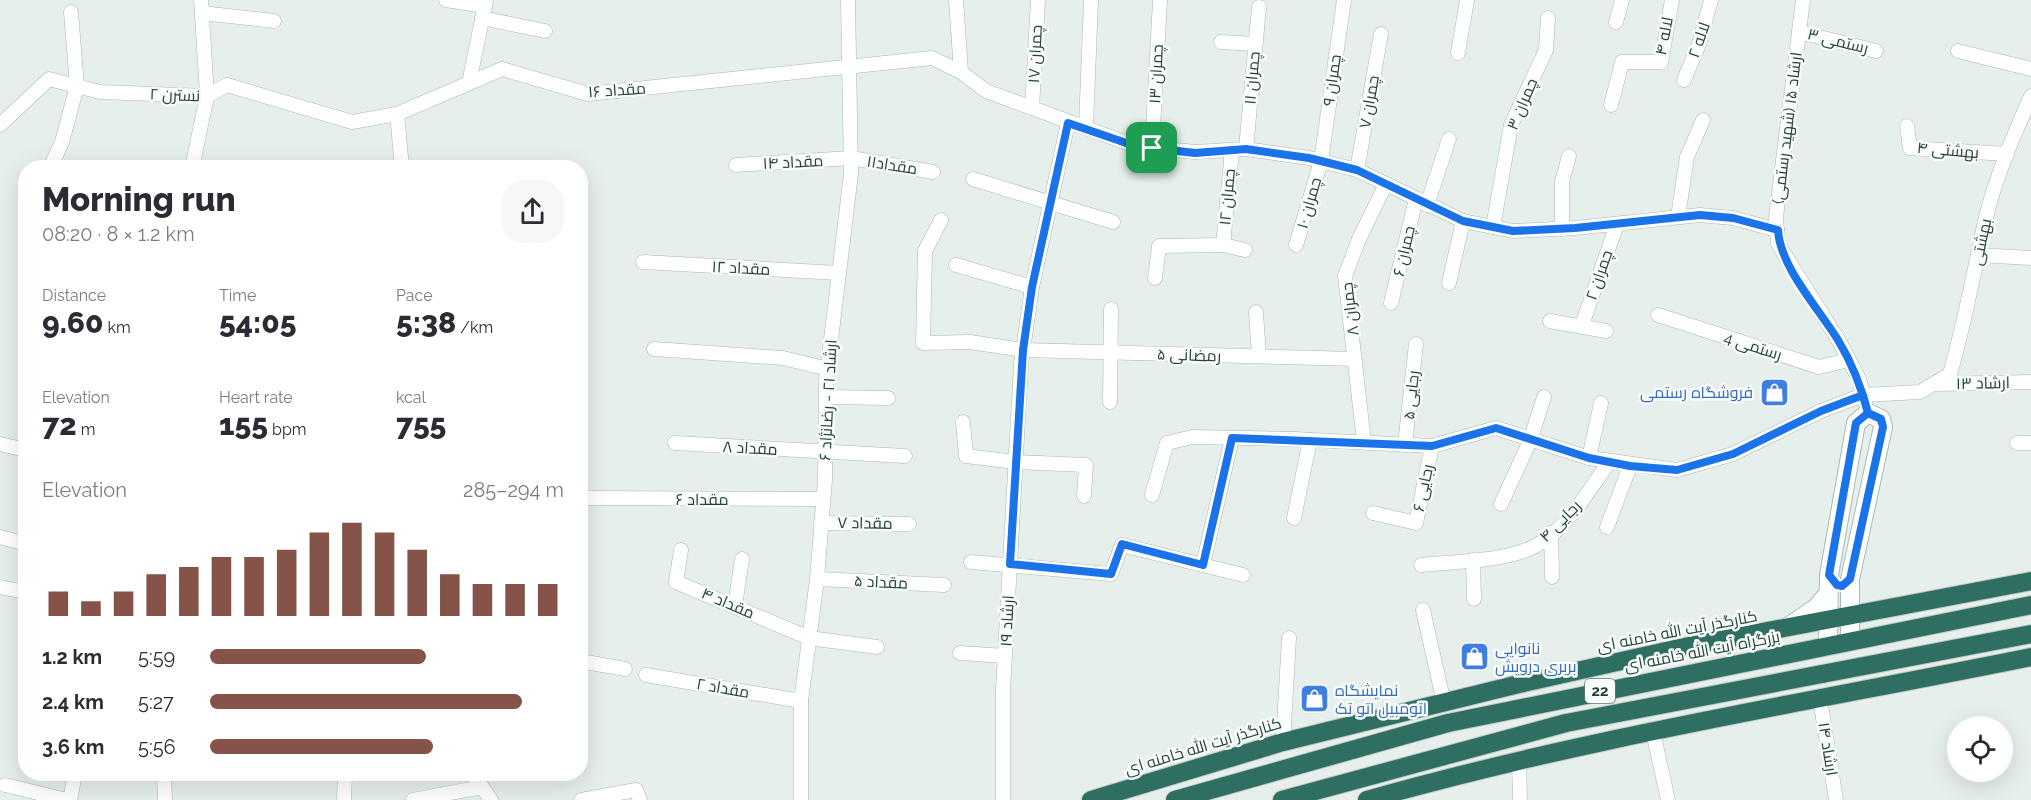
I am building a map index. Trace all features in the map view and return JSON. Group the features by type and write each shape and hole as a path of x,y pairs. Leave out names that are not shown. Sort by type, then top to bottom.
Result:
{"highway":[{"name":"کنارگذر آیت الله خامنه ای","path":"1091,800 1283,742 1519,684 1684,647 2031,581"},
{"name":"بزرگراه آیت الله خامنه ای","path":"1175,800 1375,743 1526,706 2031,605"},
{"path":"1367,800 1451,776 1519,760 2030,658 2027,635"},
{"name":"22","path":"1282,800 1443,754 1566,723 2027,635"},
{"path":"1519,684 1526,706"},
{"path":"1605,717 1611,741"},
{"path":"1367,720 1375,743"},
{"path":"1566,723 1571,749"},
{"path":"1443,754 1451,776"},
{"path":"1211,764 1220,786"}],"main road":[{"path":"1828,645 1829,575 1856,423 1868,413"},
{"name":"ارشاد ۱۵ (شهید رستمی)","path":"1850,641 1850,585 1883,427 1881,419 1868,413"},
{"path":"1829,575 1837,585 1850,585 1865,603 1893,607"},
{"path":"1782,630 1816,608 1828,594"}],"street":[{"path":"446,0 484,8 545,31"},
{"name":"ارشاد ۲۱ - رضانژاد ۶","path":"801,800 801,701 817,579 822,523 828,369 851,158 848,0"},
{"path":"956,0 961,72"},
{"name":"چمران ۱۷","path":"1032,108 1038,0"},
{"path":"1086,128 1091,0"},
{"name":"چمران ۱۳","path":"1152,148 1160,0"},
{"name":"چمران ۹","path":"1321,161 1344,0"},
{"path":"1458,53 1467,0"},
{"path":"1616,22 1622,0"},
{"name":"لاله ۴","path":"1611,105 1622,62 1661,62 1671,0"},
{"name":"لاله ۲","path":"1684,80 1699,44 1712,0"},
{"name":"ارشاد ۱۵ (شهید رستمی)","path":"1803,0 1776,217 1778,244 1849,360 1868,413"},
{"path":"194,160 207,96 202,7 274,21"},
{"path":"469,83 484,8"},
{"name":"چمران ۱۱","path":"1239,149 1259,8"},
{"path":"54,160 62,142 77,86 71,12"},
{"name":"چمران ۳","path":"1492,227 1511,125 1546,51 1548,18"},
{"name":"رستمی ۳","path":"1799,32 1876,51"},
{"name":"چمران ۷","path":"1357,170 1381,34"},
{"path":"1221,42 1255,44"},
{"path":"1958,51 2031,69"},
{"name":"مقداد ۱۶","path":"397,114 502,69 588,94 932,58 961,72 986,92 1135,146 1195,153 1239,149 1321,161 1357,170 1463,221 1492,227 1513,231 1562,229 1700,215 1733,218 1778,230"},
{"name":"نسترن ۲","path":"0,125 49,79 100,92 207,96 227,85 352,122 397,114"},
{"name":"بهشتی","path":"1934,384 1950,374 1963,329 1986,214 2007,154 2030,102"},
{"path":"397,114 401,160"},
{"path":"1678,217 1687,157 1703,120"},
{"name":"ارشاد ۱۹","path":"1003,800 1005,656 1023,350 1032,287 1068,123"},
{"name":"بهشتی ۴","path":"1907,126 1910,148 2007,154"},
{"name":"چمران ۶","path":"1391,303 1422,202 1449,139"},
{"name":"چمران ۱۲","path":"1223,245 1239,149"},
{"path":"1562,229 1562,182 1569,156"},
{"name":"مقداد ۱۴","path":"736,165 851,158"},
{"name":"مقداد۱۱","path":"851,158 933,172"},
{"name":"چمران ۱۰","path":"1296,245 1321,161"},
{"path":"974,179 1113,222"},
{"name":"چمران ۸","path":"1364,442 1345,276 1359,239 1386,184"},
{"name":"رمضانی ۵","path":"941,220 925,251 923,343 970,342 1023,350 1355,359"},
{"path":"1449,283 1463,221"},
{"name":"چمران ۲","path":"1582,325 1617,224"},
{"path":"1155,278 1159,246 1223,245 1245,250"},
{"path":"1978,255 2031,258"},
{"name":"مقداد ۱۲","path":"643,262 839,273"},
{"path":"956,265 1032,287"},
{"path":"1110,402 1111,309"},
{"path":"1256,312 1259,357"},
{"name":"رستمی 4","path":"1658,315 1819,367 1849,360"},
{"path":"1550,321 1606,331"},
{"name":"رجایی ۵","path":"1405,445 1416,344"},
{"path":"654,348 783,357 828,369"},
{"name":"ارشاد ۱۳","path":"1934,384 2031,382"},
{"path":"1152,495 1167,443 1192,437 1432,446 1496,428 1530,441 1589,458 1610,460 1630,466 1677,470 1733,454 1821,411 1863,395 1920,392 1934,384"},
{"path":"1501,504 1530,441 1544,397"},
{"path":"826,398 888,399"},
{"path":"1589,458 1601,403"},
{"path":"963,422 966,456 1016,462 1086,465 1084,496"},
{"path":"1203,565 1232,438"},
{"path":"1294,518 1310,440"},
{"name":"مقداد ۸","path":"675,443 905,456"},
{"path":"2017,443 2031,443"},
{"path":"0,444 18,448"},
{"name":"رجایی ۶","path":"1373,513 1416,523 1432,446"},
{"name":"رجایی ۴","path":"1421,565 1511,555 1542,542 1569,516 1610,460"},
{"path":"1607,527 1630,466"},
{"name":"مقداد ۶","path":"588,498 823,499"},
{"name":"مقداد ۷","path":"822,523 909,524"},
{"path":"1551,533 1552,577"},
{"path":"0,537 18,542"},
{"path":"971,562 1111,574 1122,544 1244,575"},
{"name":"مقداد ۴","path":"681,550 676,582 809,638 877,647"},
{"path":"735,606 742,559"},
{"path":"1473,560 1474,599"},
{"name":"مقداد ۵","path":"817,579 944,585"},
{"path":"0,587 18,590"},
{"path":"1424,610 1444,703"},
{"path":"1283,742 1289,638"},
{"path":"960,653 1005,656"},
{"path":"588,662 625,669"},
{"name":"مقداد ۲","path":"646,675 801,701"},
{"name":"ارشاد ۱۴","path":"1820,699 1836,800"},
{"path":"1653,732 1668,800"},
{"path":"1519,760 1520,800"},
{"path":"5,785 69,800 73,781"},
{"path":"164,781 165,800"},
{"path":"344,800 345,781"},
{"path":"478,781 491,800"},
{"path":"413,800 482,787"},
{"path":"581,800 636,790 640,800"}],"place":[{"name":"فروشگاه رستمی","path":"1774,392"},
{"name":"نانوایی بربری درویش","path":"1474,657"},
{"name":"نمایشگاه اتومبیل اتو تک","path":"1314,699"}],"route":[{"path":"1152,148 1135,146 1068,123 1032,287 1021,364 1010,564 1111,574 1122,544 1203,565 1232,438 1432,446 1496,428 1530,441 1589,458 1610,460 1630,466 1677,470 1733,454 1821,411 1863,395 1868,413 1859,418 1856,423 1829,575 1834,584 1842,586 1850,579 1883,427 1881,419 1868,413 1859,379 1839,341 1794,273 1778,244 1778,230 1733,218 1700,215 1575,228 1513,231 1463,221 1357,170 1309,158 1246,149 1195,153 1152,148"}]}
